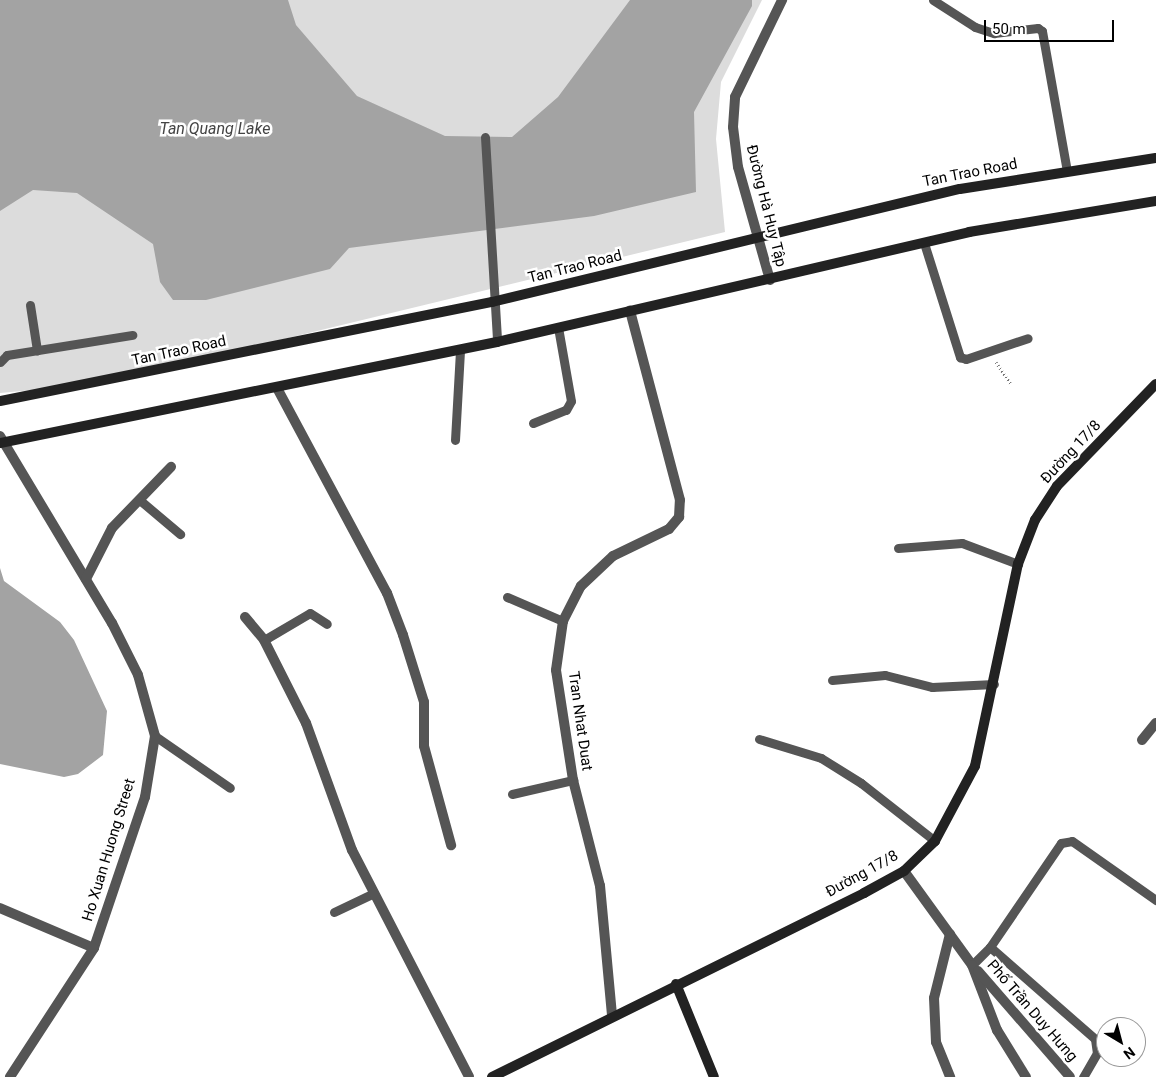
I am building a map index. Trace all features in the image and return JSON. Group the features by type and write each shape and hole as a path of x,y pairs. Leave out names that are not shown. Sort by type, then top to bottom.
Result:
{"main road":[{"name":"Tan Trao Road","path":"0,402 492,302 757,235 960,189 1156,158"},
{"path":"1,440 277,388 460,350 924,243 1156,201"},
{"name":"Đường 17/8","path":"492,1077 612,1015 904,871 935,841 975,766 994,684 1018,564 1035,520 1057,486 1156,384"},
{"path":"676,984 714,1077"}],"street":[{"name":"Đường Hà Huy Tập","path":"770,280 738,167 735,97 782,0"},
{"name":"Tran Nhat Duat","path":"612,1015 600,886 573,780 556,670 563,621 581,586 613,556 669,529 679,517 680,500 630,311"},
{"path":"277,388 397,618 424,702 424,746 451,845"},
{"name":"Ho Xuan Huong Street","path":"1,440 86,579 138,675 155,736 144,797 94,948 10,1077"},
{"path":"86,579 112,528 142,502 171,467"},
{"path":"245,617 264,640 321,756 341,823 374,893 469,1077"},
{"path":"1142,740 1156,723"},
{"path":"904,871 972,965 997,1030 1026,1077"},
{"path":"0,908 94,948"},
{"path":"950,934 934,998 936,1042 950,1077"},
{"name":"Phố Trần Duy Hưng","path":"972,965 1070,1077"}],"lane":[{"path":"933,0 975,27 994,32 1038,28 1042,31 1068,171"},
{"path":"485,137 491,230 492,302 497,342"},
{"path":"924,243 956,351 966,359 1028,338"},
{"path":"30,306 37,350"},
{"path":"533,423 566,410 571,401 558,327"},
{"path":"0,362 7,355 132,335"},
{"path":"455,440 460,350"},
{"path":"142,502 180,534"},
{"path":"898,548 962,543 1018,564"},
{"path":"507,597 563,621"},
{"path":"264,640 310,613 327,624"},
{"path":"832,680 885,675 932,687 994,684"},
{"path":"155,736 230,788"},
{"path":"759,739 821,758 861,783 935,841"},
{"path":"512,794 573,780"},
{"path":"972,965 990,947 1065,842 1072,841 1156,900"},
{"path":"334,912 374,893"},
{"path":"990,947 1096,1039 1097,1053 1083,1077"}],"path":[{"path":"989,351 1011,384"}],"shaded area":[{"path":"0,0 762,0 721,82 716,139 725,232 99,384 0,393"}],"water":[{"name":"Tan Quang Lake","path":"0,0 288,0 296,25 357,96 445,136 512,137 558,97 630,0 752,0 752,6 694,112 696,192 594,216 349,248 330,269 206,300 173,300 160,282 153,244 77,193 33,190 0,211"},
{"path":"0,568 4,581 60,622 74,640 107,711 103,755 78,774 64,777 0,764"}]}
